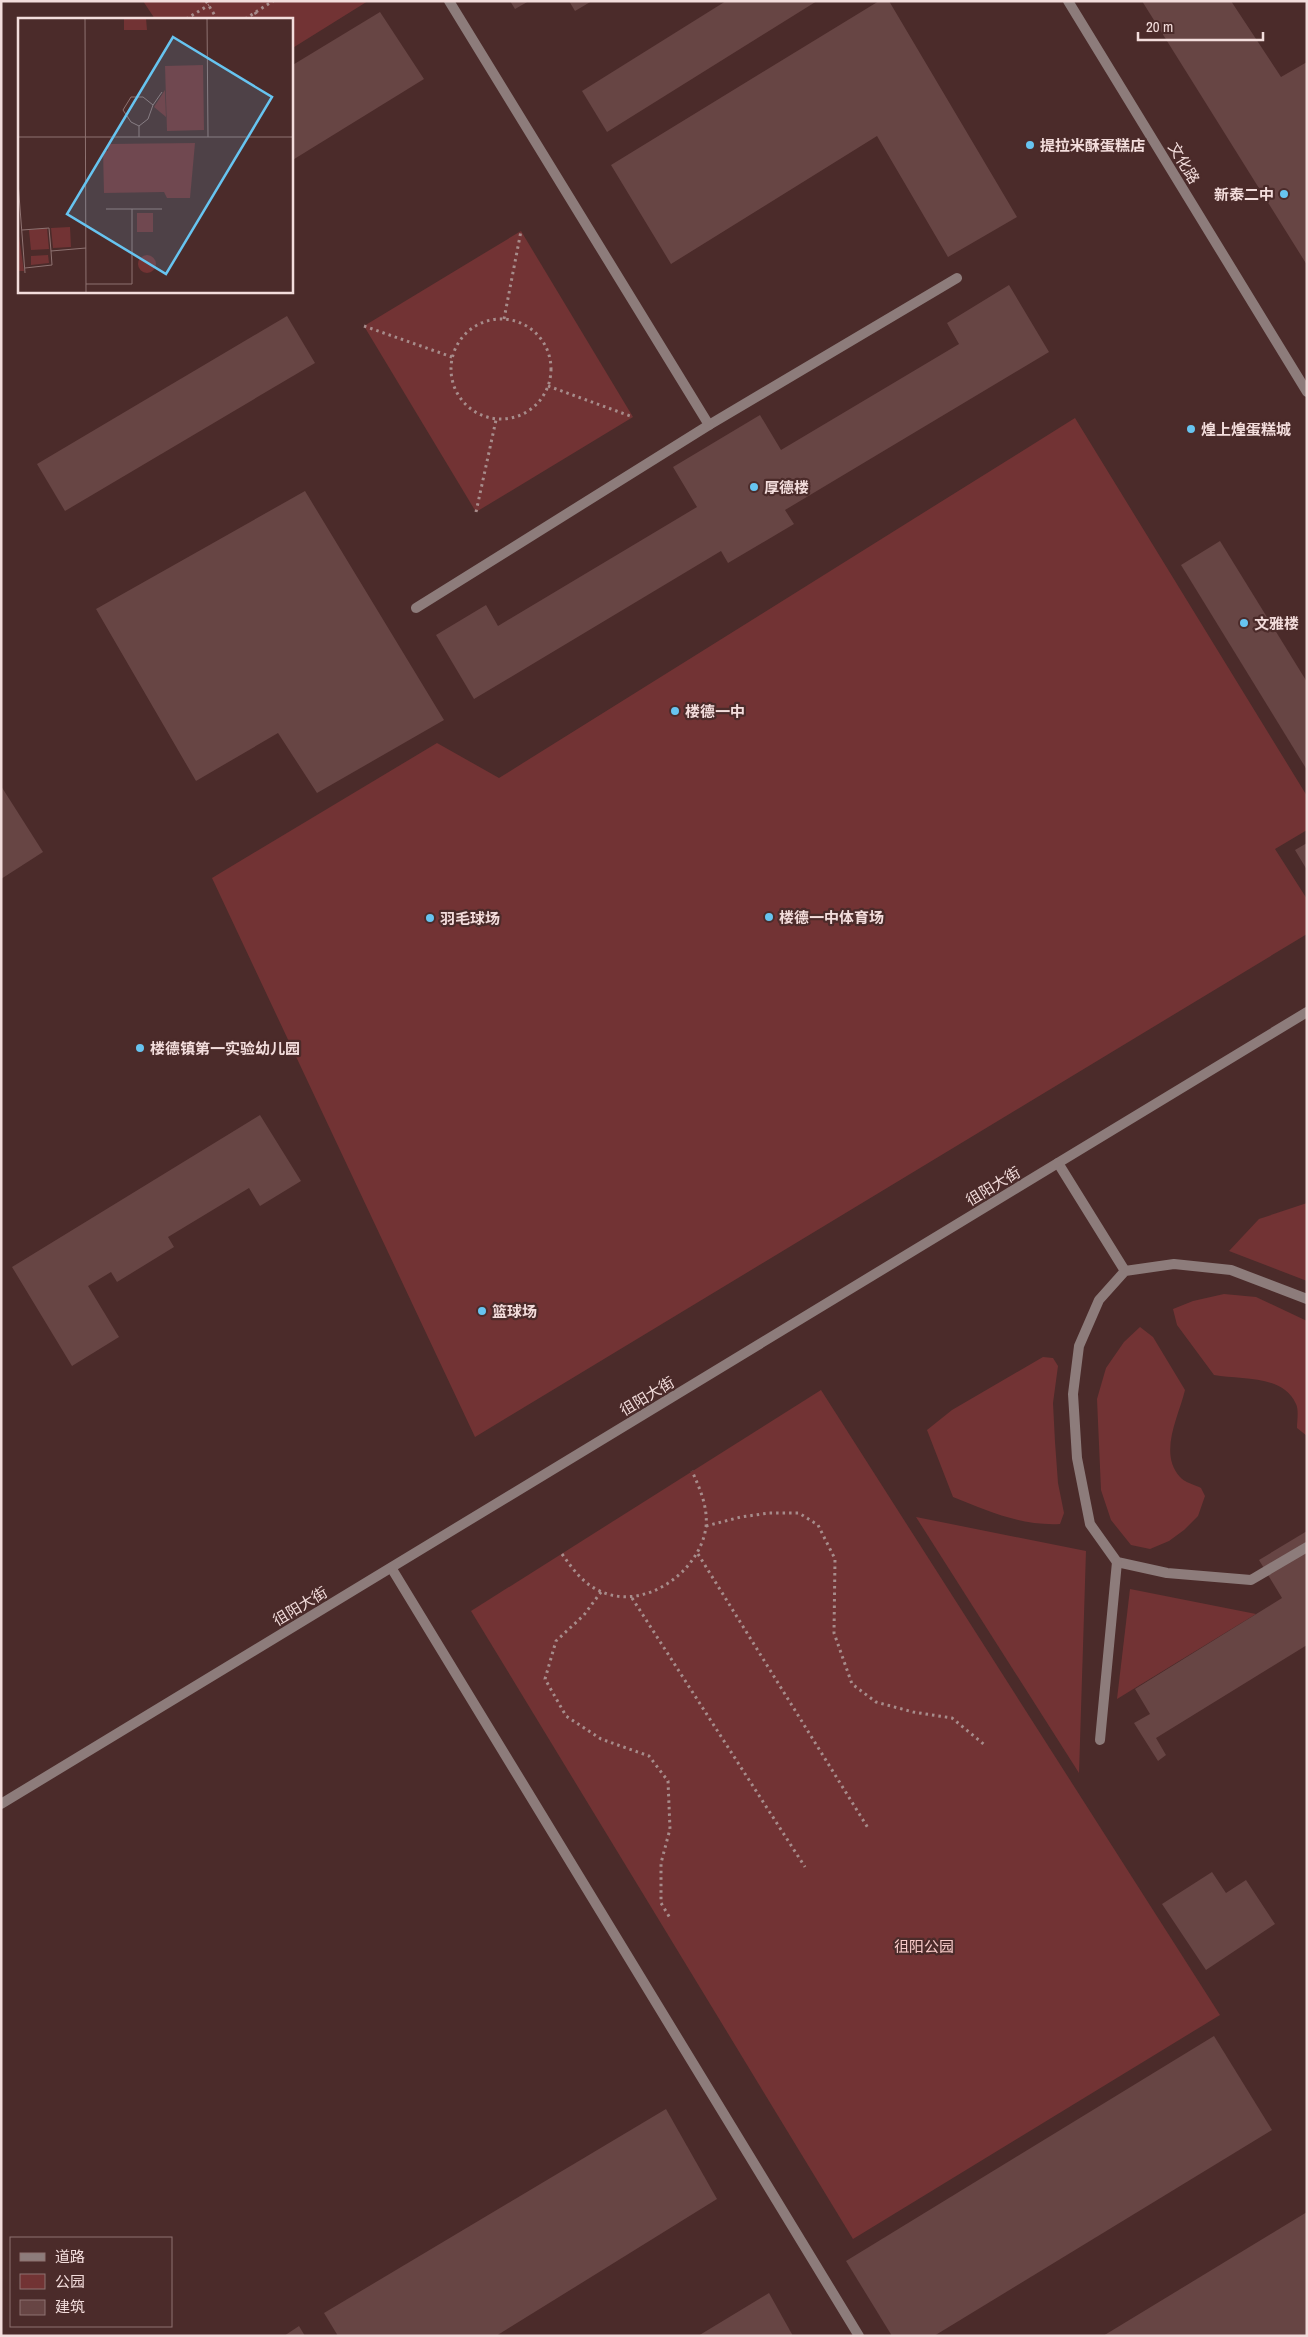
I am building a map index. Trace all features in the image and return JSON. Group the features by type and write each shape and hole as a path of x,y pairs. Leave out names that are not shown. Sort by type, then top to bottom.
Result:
{"street":[{"path":"449,1 709,426"},
{"name":"文化路","path":"1068,1 1307,392"},
{"path":"416,608 709,426 958,278"},
{"name":"徂阳大街","path":"1,1804 392,1569 1307,1012"},
{"path":"1058,1164 1125,1271"},
{"path":"1100,1740 1117,1562 1090,1524 1077,1458 1073,1394 1079,1346 1099,1300 1125,1271 1174,1264 1231,1270 1307,1299"},
{"path":"1117,1562 1167,1573 1251,1580 1307,1547"},
{"path":"392,1569 859,2336"}],"path":[{"path":"206,1 216,18"},
{"path":"246,18 274,1"},
{"path":"188,18 209,5"},
{"path":"255,12 258,18"},
{"path":"504,319 520,231"},
{"path":"504,319 519,322 532,330 543,341 550,356 552,372 548,386 540,401 527,412 512,418 496,420 479,414 465,405 455,390 451,374 452,357 459,341 471,329 486,321 504,319"},
{"path":"364,326 452,357"},
{"path":"548,386 633,417"},
{"path":"476,512 496,420"},
{"path":"562,1554 581,1579 601,1592 632,1598 669,1584 698,1554 706,1526 703,1496 692,1471"},
{"path":"706,1526 741,1517 776,1513 799,1513 818,1525 835,1559 834,1633 852,1684 876,1702 913,1712 952,1718 986,1746"},
{"path":"698,1554 868,1828"},
{"path":"601,1592 584,1615 556,1641 545,1678 566,1716 601,1739 649,1756 668,1780 670,1830 660,1863 661,1903 670,1918"},
{"path":"632,1598 805,1867"}],"green space":[{"path":"143,1 368,1 292,48 292,18 154,18"},
{"path":"521,231 633,417 476,512 364,326"},
{"name":"楼德一中体育场","path":"1075,418 1307,796 1307,830 1275,849 1307,899 1307,934 475,1437 212,878 437,743 499,778"},
{"path":"1307,1203 1307,1281 1229,1251 1259,1219"},
{"path":"1224,1294 1256,1297 1307,1321 1307,1436 1297,1428 1297,1406 1290,1394 1271,1383 1260,1380 1214,1375 1177,1325 1173,1309 1193,1301"},
{"path":"1140,1327 1153,1337 1185,1390 1172,1434 1171,1457 1180,1477 1201,1488 1205,1496 1198,1516 1184,1530 1169,1541 1150,1549 1131,1545 1111,1520 1101,1490 1097,1399 1106,1368 1124,1342"},
{"path":"1043,1357 1053,1358 1058,1366 1053,1403 1058,1483 1064,1513 1060,1524 1032,1523 1018,1520 953,1497 927,1430 952,1410"},
{"name":"徂阳公园","path":"821,1390 1220,2015 853,2239 471,1611"},
{"path":"916,1517 1086,1551 1079,1773"},
{"path":"1130,1589 1256,1614 1117,1699"}],"building":[{"path":"510,1 529,1 515,9"},
{"path":"569,1 592,1 575,11"},
{"path":"726,1 817,1 607,132 582,91"},
{"path":"879,1 889,1 1017,217 948,257 877,136 671,264 611,165"},
{"name":"新泰二中","path":"1142,1 1231,1 1281,77 1307,62 1307,265"},
{"path":"380,12 424,79 292,160 292,65"},
{"name":"厚德楼","path":"1009,285 1049,352 785,510 794,524 728,563 721,551 474,699 436,635 486,605 498,626 697,507 673,467 760,415 781,450 959,344 947,323"},
{"path":"287,316 315,363 65,511 37,464"},
{"path":"305,491 444,720 317,793 278,733 196,781 96,609"},
{"name":"文雅楼","path":"1220,541 1307,682 1307,770 1181,565"},
{"path":"1,786 43,852 1,879"},
{"path":"1307,843 1307,870 1295,850"},
{"path":"260,1115 301,1181 260,1206 249,1188 168,1237 174,1247 117,1282 111,1272 88,1286 119,1337 72,1366 12,1267"},
{"path":"1307,1531 1307,1645 1156,1738 1166,1755 1158,1761 1134,1723 1150,1714 1135,1689 1282,1598 1259,1560"},
{"path":"1212,1872 1226,1893 1246,1880 1275,1924 1206,1970 1162,1904"},
{"path":"1214,2036 1272,2130 934,2336 892,2336 846,2261"},
{"path":"666,2109 717,2199 496,2336 338,2336 324,2313"},
{"path":"1307,2212 1307,2336 1103,2336"},
{"path":"769,2293 793,2336 698,2336"},
{"path":"299,2326 305,2336 284,2336"}],"place":[{"name":"提拉米酥蛋糕店","path":"1030,145"},
{"name":"新泰二中","path":"1284,194"},
{"name":"煌上煌蛋糕城","path":"1191,429"},
{"name":"厚德楼","path":"754,487"},
{"name":"文雅楼","path":"1244,623"},
{"name":"楼德一中","path":"675,711"},
{"name":"楼德一中体育场","path":"769,917"},
{"name":"羽毛球场","path":"430,918"},
{"name":"楼德镇第一实验幼儿园","path":"140,1048"},
{"name":"篮球场","path":"482,1311"}]}
